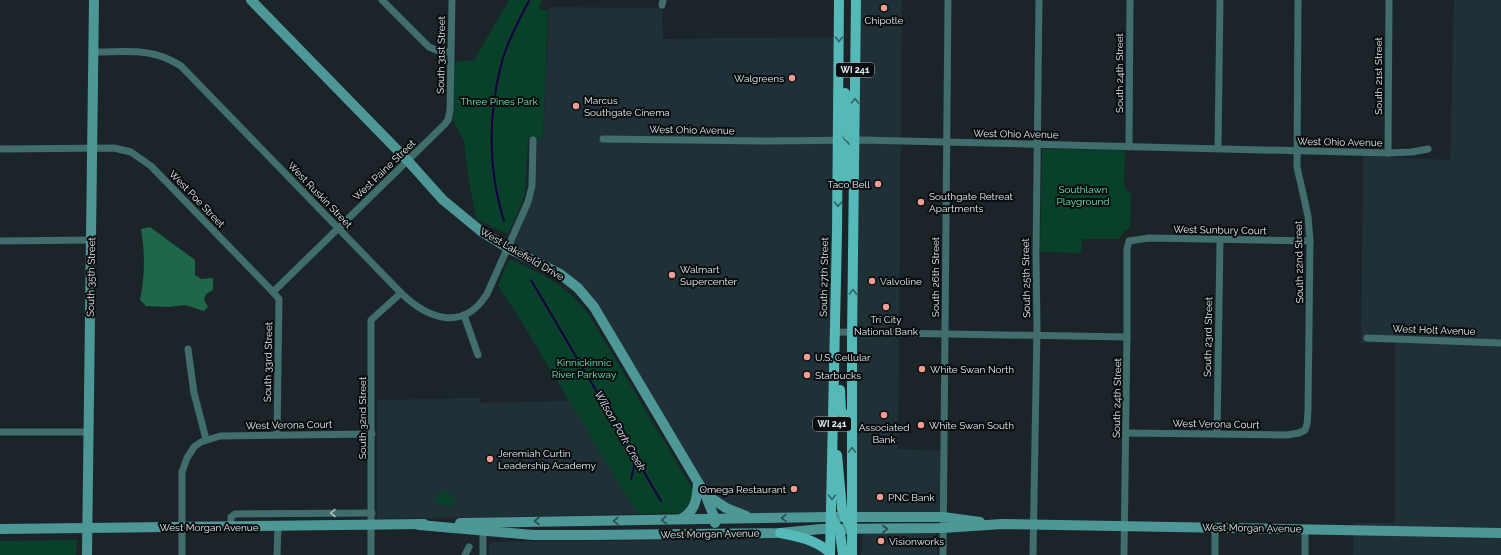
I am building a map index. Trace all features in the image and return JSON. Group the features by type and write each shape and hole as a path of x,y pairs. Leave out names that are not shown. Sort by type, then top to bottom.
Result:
{"main road":[{"name":"South 27th Street","path":"831,517 839,80 839,0"},
{"name":"WI 241","path":"848,517 852,419 856,0"},
{"path":"839,80 845,95 847,132 848,135 854,140"},
{"path":"838,141 846,149 847,179 854,188"},
{"path":"836,262 846,270 853,272"},
{"path":"834,362 840,388 841,411 847,418 852,419"},
{"path":"832,431 839,465 842,509 848,517 852,528 852,555"},
{"path":"831,517 843,555"},
{"path":"780,533 793,535 818,544 830,554 835,529"}],"street":[{"name":"South 35th Street","path":"87,555 94,0"},
{"name":"West Lakefield Drive","path":"251,0 408,161 443,200 465,219 508,248 560,274 578,288 594,307 698,483 706,494 715,519 714,533"},
{"path":"382,0 429,47 441,52 451,52"},
{"name":"South 31st Street","path":"450,110 452,0"},
{"name":"South 26th Street","path":"943,555 948,0"},
{"name":"South 25th Street","path":"1033,555 1037,335 1036,255 1038,0"},
{"name":"South 24th Street","path":"1129,147 1130,0"},
{"path":"1218,148 1220,0"},
{"name":"South 22nd Street","path":"1298,0 1297,167 1308,216 1310,242 1308,410 1305,430"},
{"name":"South 21st Street","path":"1388,153 1389,0"},
{"name":"West Ruskin Street","path":"94,52 154,53 168,58 181,66 400,293 412,304 432,315 447,318 464,315 477,307 492,286 528,202 532,186 533,140"},
{"name":"West Paine Street","path":"274,292 444,125 448,120 450,110"},
{"name":"West Ohio Avenue","path":"603,139 854,140 1388,153 1412,152 1428,149"},
{"path":"0,149 92,147"},
{"name":"West Poe Street","path":"92,147 114,148 131,152 151,166 274,292"},
{"name":"West Sunbury Court","path":"1129,241 1149,238 1310,242"},
{"path":"0,241 91,240"},
{"name":"South 23rd Street","path":"1217,434 1220,240"},
{"name":"South 24th Street","path":"1124,555 1127,249 1129,241"},
{"name":"South 33rd Street","path":"274,292 279,299 277,435"},
{"name":"South 32nd Street","path":"371,555 372,320 400,293"},
{"path":"464,315 478,355"},
{"path":"835,332 852,331 945,334 1127,336"},
{"name":"West Holt Avenue","path":"1367,338 1501,342"},
{"path":"182,555 182,472 186,458 194,447 206,439 194,393 188,349"},
{"name":"West Verona Court","path":"1126,433 1287,435 1299,433 1305,430"},
{"path":"0,432 89,432"},
{"name":"West Verona Court","path":"206,439 220,436 372,434"},
{"path":"681,519 688,515 697,502 698,483"},
{"path":"706,494 716,503 726,508 755,518"},
{"path":"231,527 231,517 235,514 372,513"},
{"name":"West Morgan Avenue","path":"0,529 371,525 483,526 681,519 943,517 1002,524 1033,525 1501,533"},
{"name":"West Morgan Avenue","path":"483,526 533,535 780,533 852,528 943,528 1002,524"},
{"path":"483,526 483,555"},
{"path":"277,555 278,527"},
{"path":"1215,528 1215,555"},
{"path":"1305,529 1305,555"},
{"path":"465,555 469,547"}],"shaded area":[{"path":"856,0 902,0 898,449 945,451 943,517 851,517"},
{"path":"1454,0 1501,0 1501,555 1353,555 1354,523 1394,523 1395,518 1395,343 1361,343 1363,156 1450,160"},
{"path":"549,7 662,8 663,39 839,37 831,517 755,519 716,503 578,288 508,248 528,202 533,140 543,139"},
{"name":"Jeremiah Curtin Leadership Academy","path":"479,398 479,403 570,401 637,514 377,519 377,400"},
{"path":"864,533 934,533 937,536 937,555 861,555 862,538"},
{"path":"793,539 819,548 824,555 489,555 489,545 492,542"}],"green space":[{"name":"Three Pines Park","path":"509,0 543,0 539,6 542,10 548,11 543,139 528,139 525,194 508,234 476,219 468,176 464,141 452,119 454,62 474,60"},
{"name":"Southlawn Playground","path":"1042,149 1125,150 1124,187 1131,194 1130,228 1124,231 1119,239 1082,239 1081,253 1040,252"},
{"path":"150,227 195,260 195,275 201,279 213,278 213,290 206,294 204,300 208,307 204,311 185,305 169,307 146,306 140,300 144,264 141,229"},
{"name":"Kinnickinnic River Parkway","path":"510,260 513,260 555,282 572,296 589,315 692,488 694,499 683,513 637,514 515,311 498,286 507,263"},
{"path":"447,491 455,501 452,506 440,505 434,501 438,493"},
{"path":"77,540 76,555 0,555 0,541"}],"waterway":[{"name":"Wilson Park Creek","path":"504,221 495,183 493,163 492,124 494,104 503,56 513,32 529,1"},
{"name":"Wilson Park Creek","path":"531,280 661,501"},
{"path":"631,479 636,459"}],"place":[{"name":"Chipotle","path":"884,8"},
{"name":"Walgreens","path":"792,78"},
{"name":"Marcus Southgate Cinema","path":"576,106"},
{"name":"Taco Bell","path":"878,184"},
{"name":"Southgate Retreat Apartments","path":"921,202"},
{"name":"Walmart Supercenter","path":"672,275"},
{"name":"Valvoline","path":"872,281"},
{"name":"Tri City National Bank","path":"886,307"},
{"name":"U.S. Cellular","path":"807,357"},
{"name":"White Swan North","path":"922,369"},
{"name":"Starbucks","path":"807,375"},
{"name":"Associated Bank","path":"884,415"},
{"name":"White Swan South","path":"921,425"},
{"name":"Jeremiah Curtin Leadership Academy","path":"490,459"},
{"name":"Omega Restaurant","path":"794,489"},
{"name":"PNC Bank","path":"880,497"},
{"name":"Visionworks","path":"881,541"}]}
